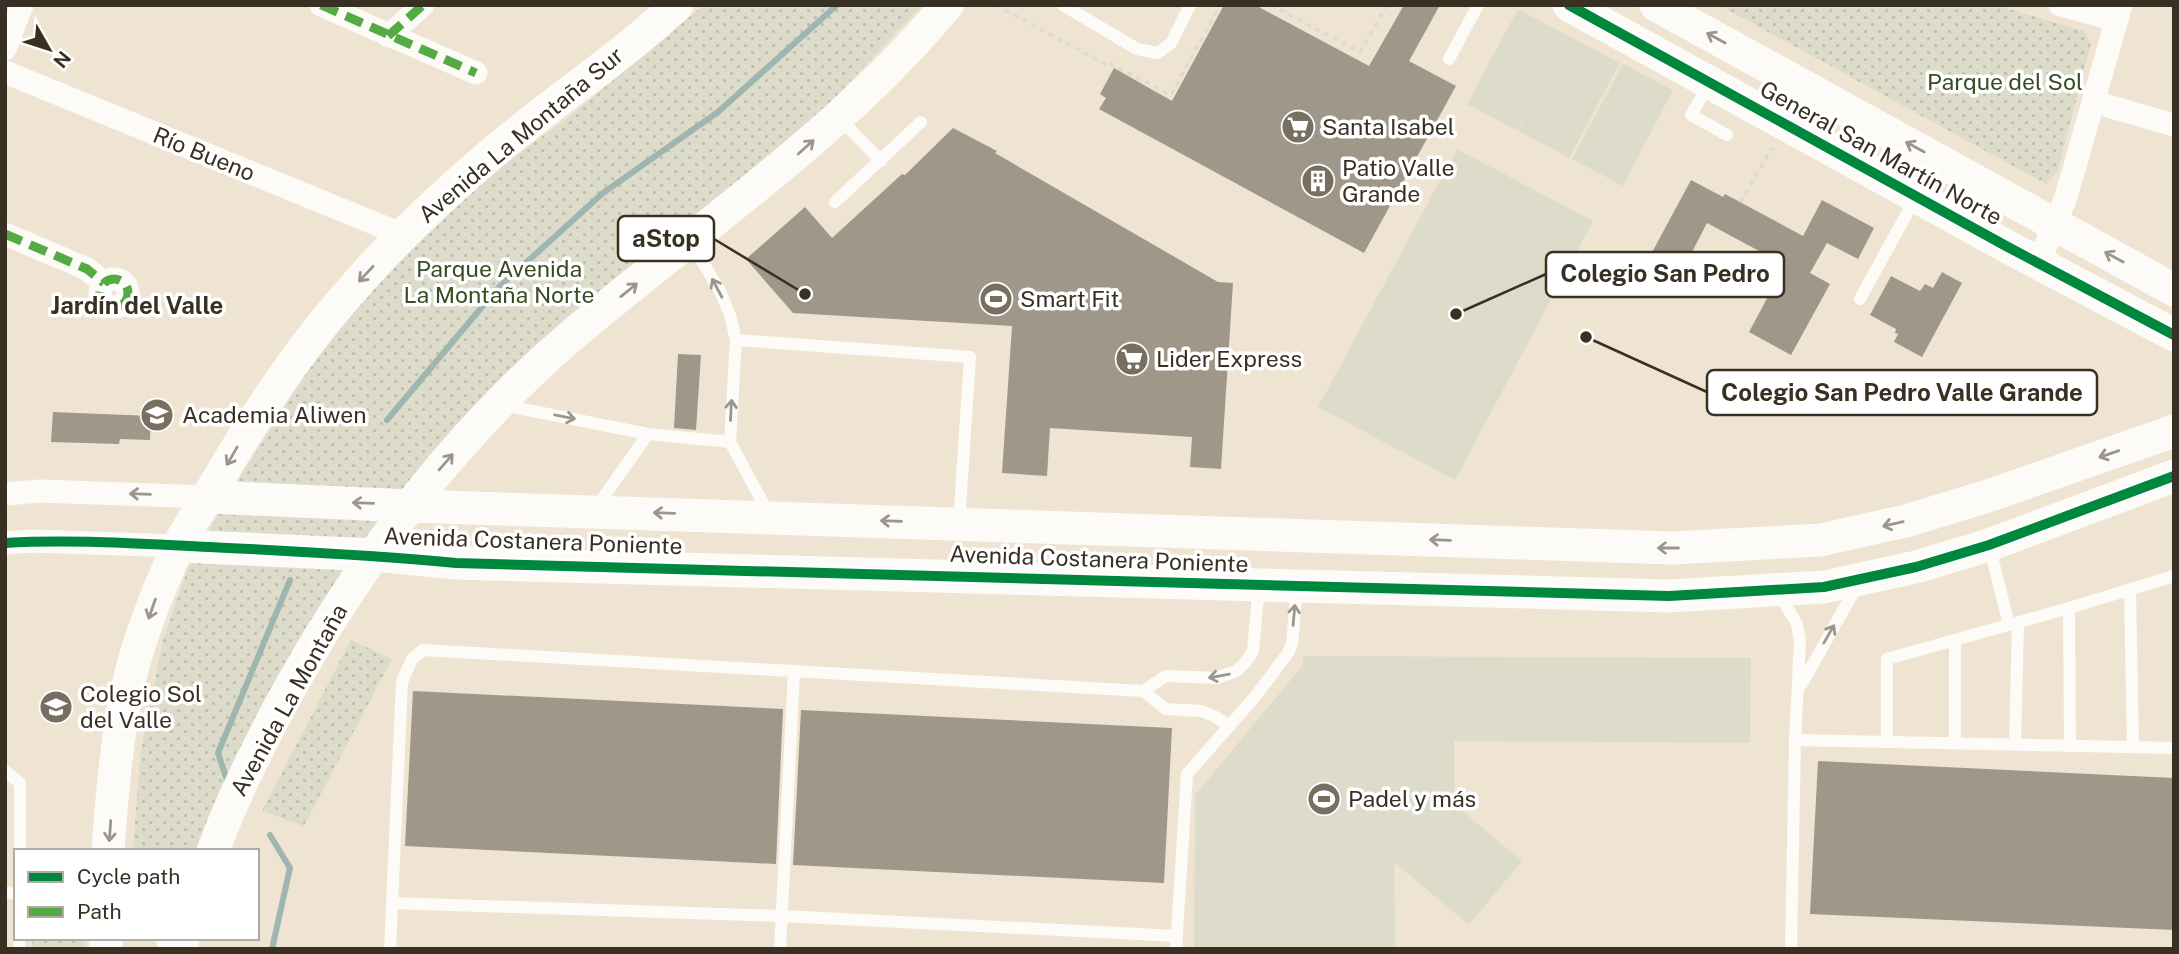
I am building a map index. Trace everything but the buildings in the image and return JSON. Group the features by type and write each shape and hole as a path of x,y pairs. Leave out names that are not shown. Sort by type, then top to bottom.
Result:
{"street":[{"path":"5,49 22,5"},
{"path":"321,5 476,73"},
{"path":"388,36 423,5"},
{"name":"Avenida La Montaña Sur","path":"179,546 243,438 308,343 349,292 403,235 484,160 677,5"},
{"name":"Avenida La Montaña","path":"214,849 260,743 303,664 340,604 410,506 446,462 498,404 570,338 798,154 839,117 889,69 947,5"},
{"name":"General San Martín Norte","path":"1569,5 2038,264 2174,335"},
{"name":"General San Martín Norte","path":"1656,5 2174,290"},
{"path":"2038,264 2056,225 2119,13 2060,5"},
{"name":"Río Bueno","path":"5,72 403,235"},
{"path":"2094,102 2174,125"},
{"path":"5,234 87,269 104,282"},
{"name":"Avenida Costanera Poniente","path":"5,494 40,491 1672,548 1820,541 1906,521 1988,496 2173,432"},
{"name":"Avenida Costanera Poniente","path":"5,543 32,541 179,546 375,555 456,563 1669,596 1824,587 1916,567 1989,545 2174,476"},
{"path":"108,849 120,725 131,675 156,599 179,546"}],"lane":[{"path":"1063,5 1137,49 1158,53 1171,43 1190,5"},
{"path":"1449,59 1478,5"},
{"path":"1709,83 1692,116 1727,135"},
{"path":"839,117 881,161"},
{"path":"835,202 921,122"},
{"path":"1860,299 1916,197"},
{"path":"689,241 719,289 730,315 736,340 730,442 771,517"},
{"path":"736,340 970,357 959,523"},
{"path":"498,404 648,434 730,442"},
{"path":"595,511 648,434"},
{"path":"1989,545 2014,624 2015,745"},
{"path":"1887,742 1887,659 2174,576"},
{"path":"1798,690 1861,579"},
{"path":"1143,691 1166,676 1217,678 1236,671 1244,664 1253,651 1259,585"},
{"path":"392,903 782,916 1177,943 1186,778 1189,770 1280,666 1291,649 1297,586"},
{"path":"1777,590 1797,624 1800,641 1795,740 1791,949"},
{"path":"2130,590 2133,747"},
{"path":"2069,608 2070,746"},
{"path":"1955,640 1955,743"},
{"path":"390,949 402,682 412,659 423,650 1143,691 1166,709 1201,711 1229,726"},
{"path":"780,949 794,671"},
{"path":"1795,740 2174,748"},
{"path":"5,771 20,783 20,849"}],"path":[{"path":"1271,5 1360,52 1387,5"},
{"path":"1740,202 1776,141"}],"green space":[{"name":"Parque Avenida La Montaña Norte","path":"704,5 922,5 825,108 431,475 210,849 133,849 140,755 163,640 188,568 243,472 336,326 450,204 569,117"},
{"name":"Parque del Sol","path":"1719,5 1995,5 2084,31 2091,44 2057,172 2046,184"},
{"path":"1518,9 1620,63 1569,158 1519,131 1528,113 1518,131 1467,104"},
{"path":"1623,64 1673,90 1623,186 1572,159"},
{"path":"1457,149 1593,221 1455,480 1318,407"},
{"path":"351,640 392,659 304,826 262,811"},
{"name":"Padel y más","path":"1303,656 1751,658 1750,743 1454,741 1454,804 1522,861 1469,925 1394,862 1395,949 1194,949 1195,795 1303,665"},
{"path":"32,940 85,940 84,949 32,949"}],"waterway":[{"path":"387,420 497,289 603,193 718,112 837,5"},
{"path":"228,783 218,753 290,580"},
{"path":"270,835 290,868 272,949"}],"marked path":[{"path":"321,5 476,73"},
{"path":"388,36 423,5"},
{"path":"5,234 87,269 104,283"},
{"path":"114,279 124,283 128,293 124,303 114,307 104,303 100,293 104,283 114,279"}],"cycle path":[{"path":"1569,5 2006,246 2174,335"},
{"path":"5,543 133,543 456,563 1669,596 1824,587 1916,567 1989,545 2174,476"}],"place":[{"name":"Santa Isabel","path":"1298,127"},
{"name":"Patio Valle Grande","path":"1318,181"},
{"name":"aStop","path":"805,294"},
{"name":"Smart Fit","path":"996,299"},
{"name":"Colegio San Pedro","path":"1456,314"},
{"name":"Colegio San Pedro Valle Grande","path":"1586,337"},
{"name":"Lider Express","path":"1132,359"},
{"name":"Academia Aliwen","path":"157,415"},
{"name":"Colegio Sol del Valle","path":"56,707"},
{"name":"Padel y más","path":"1324,799"}],"district":[{"name":"Jardín del Valle","path":"137,306"}]}
